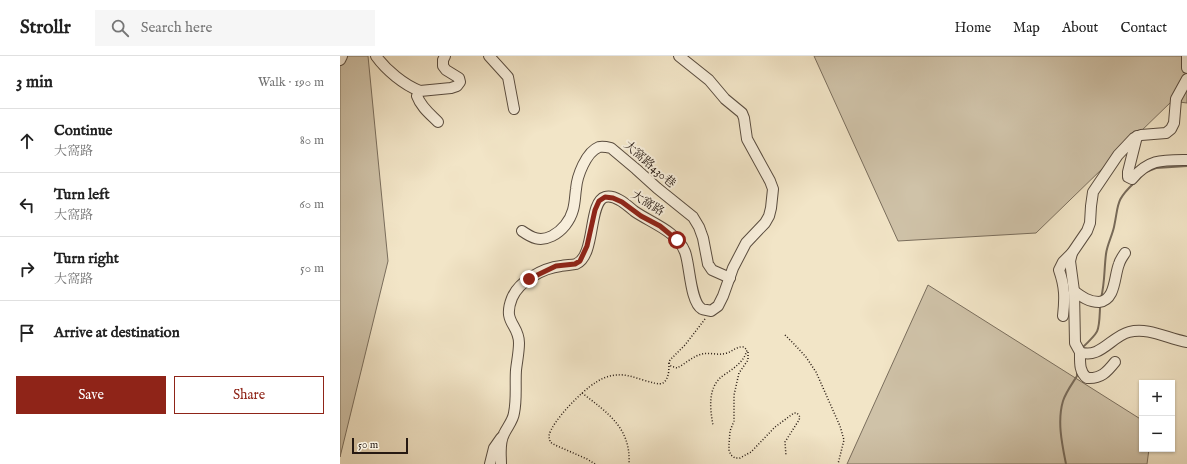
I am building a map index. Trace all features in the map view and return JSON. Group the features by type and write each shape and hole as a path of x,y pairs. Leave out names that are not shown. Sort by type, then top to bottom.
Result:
{"lane":[{"path":"340,60 342,56"},
{"path":"376,56 412,88 420,91 451,88 457,86 460,82 459,78 442,66 445,56"},
{"path":"489,56 508,77 514,109"},
{"path":"679,56 708,80 725,99 742,113 747,139 773,189 769,216 765,223 746,243 733,268 718,306 711,311"},
{"path":"1186,56 1187,68"},
{"path":"1063,316 1065,292 1060,270 1063,262 1072,253 1088,231 1094,192 1127,144 1137,136 1166,133 1171,129 1174,123 1176,99 1187,78"},
{"path":"420,91 418,96 419,101 438,122"},
{"path":"1137,136 1128,172 1128,177 1132,179 1144,167 1158,161 1187,160"},
{"name":"大窩路430巷","path":"522,231 530,237 540,240 556,234 567,223 573,211 578,175 589,156 594,150 600,147 611,148 693,217 703,238 708,264 712,270 730,278"},
{"name":"大窩路","path":"501,464 501,445 503,435 511,423 516,397 516,372 519,337 509,315 508,309 512,296 518,287 539,273 556,266 575,264 580,261 587,246 595,210 599,201 605,197 613,198 622,202 641,216 660,226 677,240 684,249 688,260 694,295 697,303 702,309 711,311"},
{"path":"1072,253 1070,267 1074,291 1075,343 1085,353"},
{"path":"1074,291 1082,297 1095,302 1104,301 1113,291 1118,265 1125,253"},
{"path":"1085,353 1098,351 1118,337 1129,332 1140,331 1155,333 1187,342"},
{"path":"1085,353 1080,368 1083,375 1087,378 1101,377 1115,362"},
{"path":"490,464 494,448 503,435"}],"path":[{"path":"595,464 550,442 549,436 565,410 594,383 608,376 619,374 627,375 658,384 663,383 667,378 670,360 685,345 711,311"},
{"path":"785,335 806,357 816,372 840,426 844,440 838,464"},
{"path":"669,363 671,366 677,368 702,353 728,353 740,346 744,347 749,355 748,360 739,373 734,395 734,414 730,430 729,451 735,458 740,458 751,452 775,427 794,413 798,413 800,417 799,420 785,442 786,456"},
{"path":"713,425 710,405 715,385 719,379 742,361 747,350"},
{"path":"582,393 607,412 623,430 627,440 630,456 629,464"}],"shaded area":[{"path":"340,56 368,56 388,261 340,457"},
{"path":"814,56 1187,56 1187,103 1172,101 1036,233 898,241"},
{"path":"928,285 1139,418 1139,452 1149,452 1147,464 847,464"}],"waterway":[{"path":"1146,172 1156,168 1187,166"},
{"path":"1101,298 1105,260 1119,203 1124,194 1134,183"},
{"path":"1082,348 1092,338 1099,327 1100,308"},
{"path":"1066,464 1060,416 1063,401 1077,376 1077,371"}],"route":[{"path":"529,279 556,266 575,264 580,261 584,256 592,230 595,210 599,201 605,197 613,198 622,202 641,216 660,226 677,240"}]}
